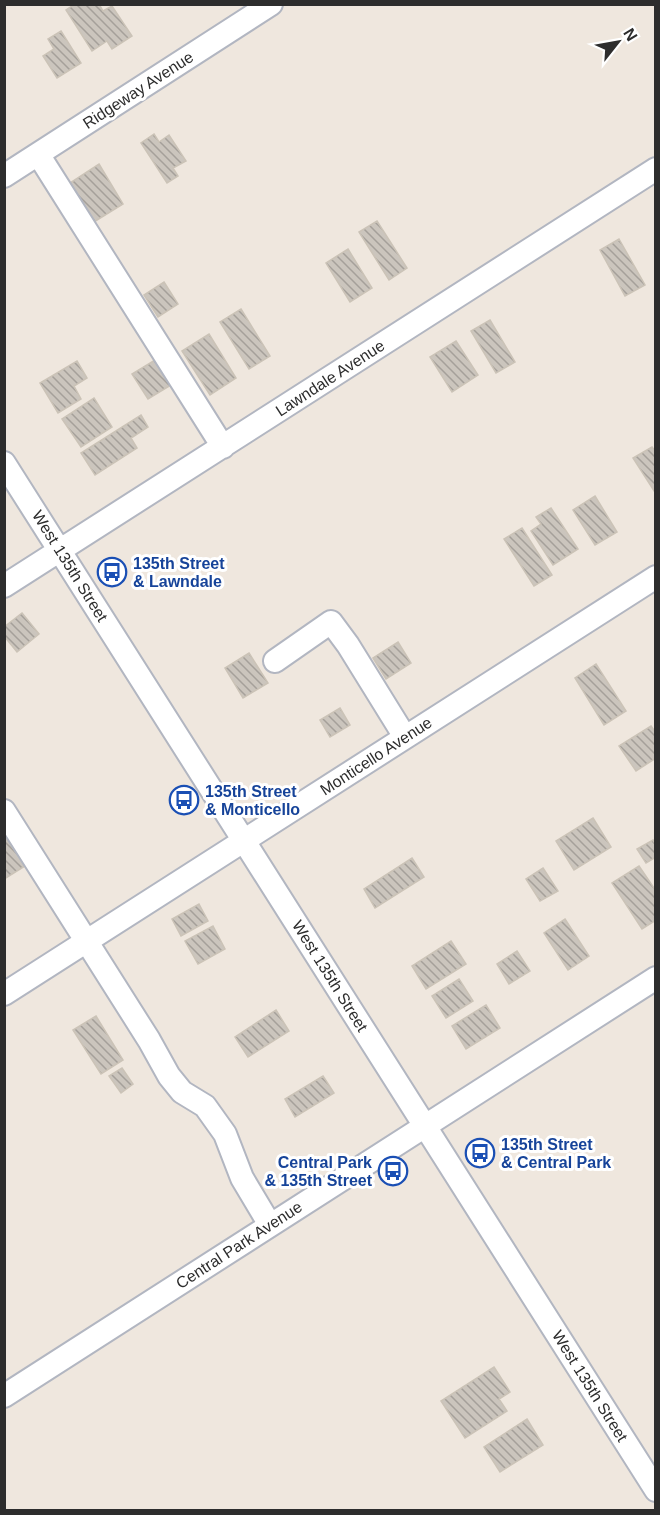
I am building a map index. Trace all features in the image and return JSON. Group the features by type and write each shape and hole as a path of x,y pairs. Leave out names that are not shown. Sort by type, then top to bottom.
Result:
{"street":[{"name":"Ridgeway Avenue","path":"4,176 271,4"},
{"path":"38,154 222,447"},
{"name":"Lawndale Avenue","path":"4,586 656,169"},
{"name":"West 135th Street","path":"4,463 656,1490"},
{"name":"Monticello Avenue","path":"4,994 656,577"},
{"path":"275,661 332,622 405,737"},
{"path":"4,811 149,1040 169,1076 182,1092 204,1106 225,1134 242,1178 270,1225"},
{"name":"Central Park Avenue","path":"4,1396 656,978"}],"building":[{"path":"75,4 99,4 103,11 112,6 132,36 112,49 107,41 92,51 66,10"},
{"path":"61,31 81,63 57,78 43,56 54,49 48,39"},
{"path":"154,134 159,142 169,135 186,161 173,168 178,176 167,183 141,143"},
{"path":"99,164 123,204 94,222 70,183"},
{"path":"377,221 407,268 389,280 359,232"},
{"path":"619,239 645,285 625,296 600,250"},
{"path":"348,249 372,288 350,302 326,263"},
{"path":"164,282 178,304 158,317 144,295"},
{"path":"241,309 270,356 249,369 220,322"},
{"path":"490,320 515,362 496,373 471,331"},
{"path":"209,334 236,378 210,395 182,351"},
{"path":"456,341 478,375 452,392 430,357"},
{"path":"155,360 171,385 148,399 132,374"},
{"path":"77,361 87,378 74,386 81,399 58,413 40,383"},
{"path":"94,398 112,427 81,447 62,419"},
{"path":"141,415 148,427 131,438 137,448 95,475 81,453"},
{"path":"652,447 656,452 656,494 633,458"},
{"path":"595,496 617,532 595,545 573,510"},
{"path":"551,508 578,549 553,565 531,531 541,524 536,517"},
{"path":"522,528 552,575 534,586 504,539"},
{"path":"22,613 39,634 17,652 4,636 4,627"},
{"path":"398,642 411,663 386,679 373,658"},
{"path":"249,653 268,683 243,698 225,668"},
{"path":"596,664 626,711 604,725 575,678"},
{"path":"340,708 350,725 330,737 320,720"},
{"path":"651,726 656,733 656,758 636,771 619,746"},
{"path":"593,818 611,847 574,870 556,841"},
{"path":"4,834 25,866 6,878 4,877"},
{"path":"653,840 656,845 656,857 646,863 637,849"},
{"path":"412,858 424,877 375,908 364,889"},
{"path":"639,866 656,891 656,920 642,929 612,883"},
{"path":"543,868 558,891 540,901 526,879"},
{"path":"199,904 208,921 181,936 172,919"},
{"path":"565,919 589,956 568,970 544,933"},
{"path":"213,926 225,949 198,964 185,941"},
{"path":"451,941 466,964 426,989 412,966"},
{"path":"517,951 530,971 509,984 497,964"},
{"path":"459,979 473,1001 446,1018 432,996"},
{"path":"486,1005 500,1028 466,1049 452,1026"},
{"path":"276,1010 289,1031 248,1057 235,1037"},
{"path":"96,1016 123,1060 101,1074 73,1030"},
{"path":"122,1068 133,1084 121,1093 109,1076"},
{"path":"323,1076 334,1093 295,1117 285,1099"},
{"path":"494,1367 510,1392 499,1399 507,1411 465,1438 441,1401"},
{"path":"527,1419 543,1445 500,1472 484,1447"}],"place":[{"name":"135th Street & Lawndale","path":"112,572"},
{"name":"135th Street & Monticello","path":"184,800"},
{"name":"135th Street & Central Park","path":"480,1153"},
{"name":"Central Park & 135th Street","path":"393,1171"}]}
